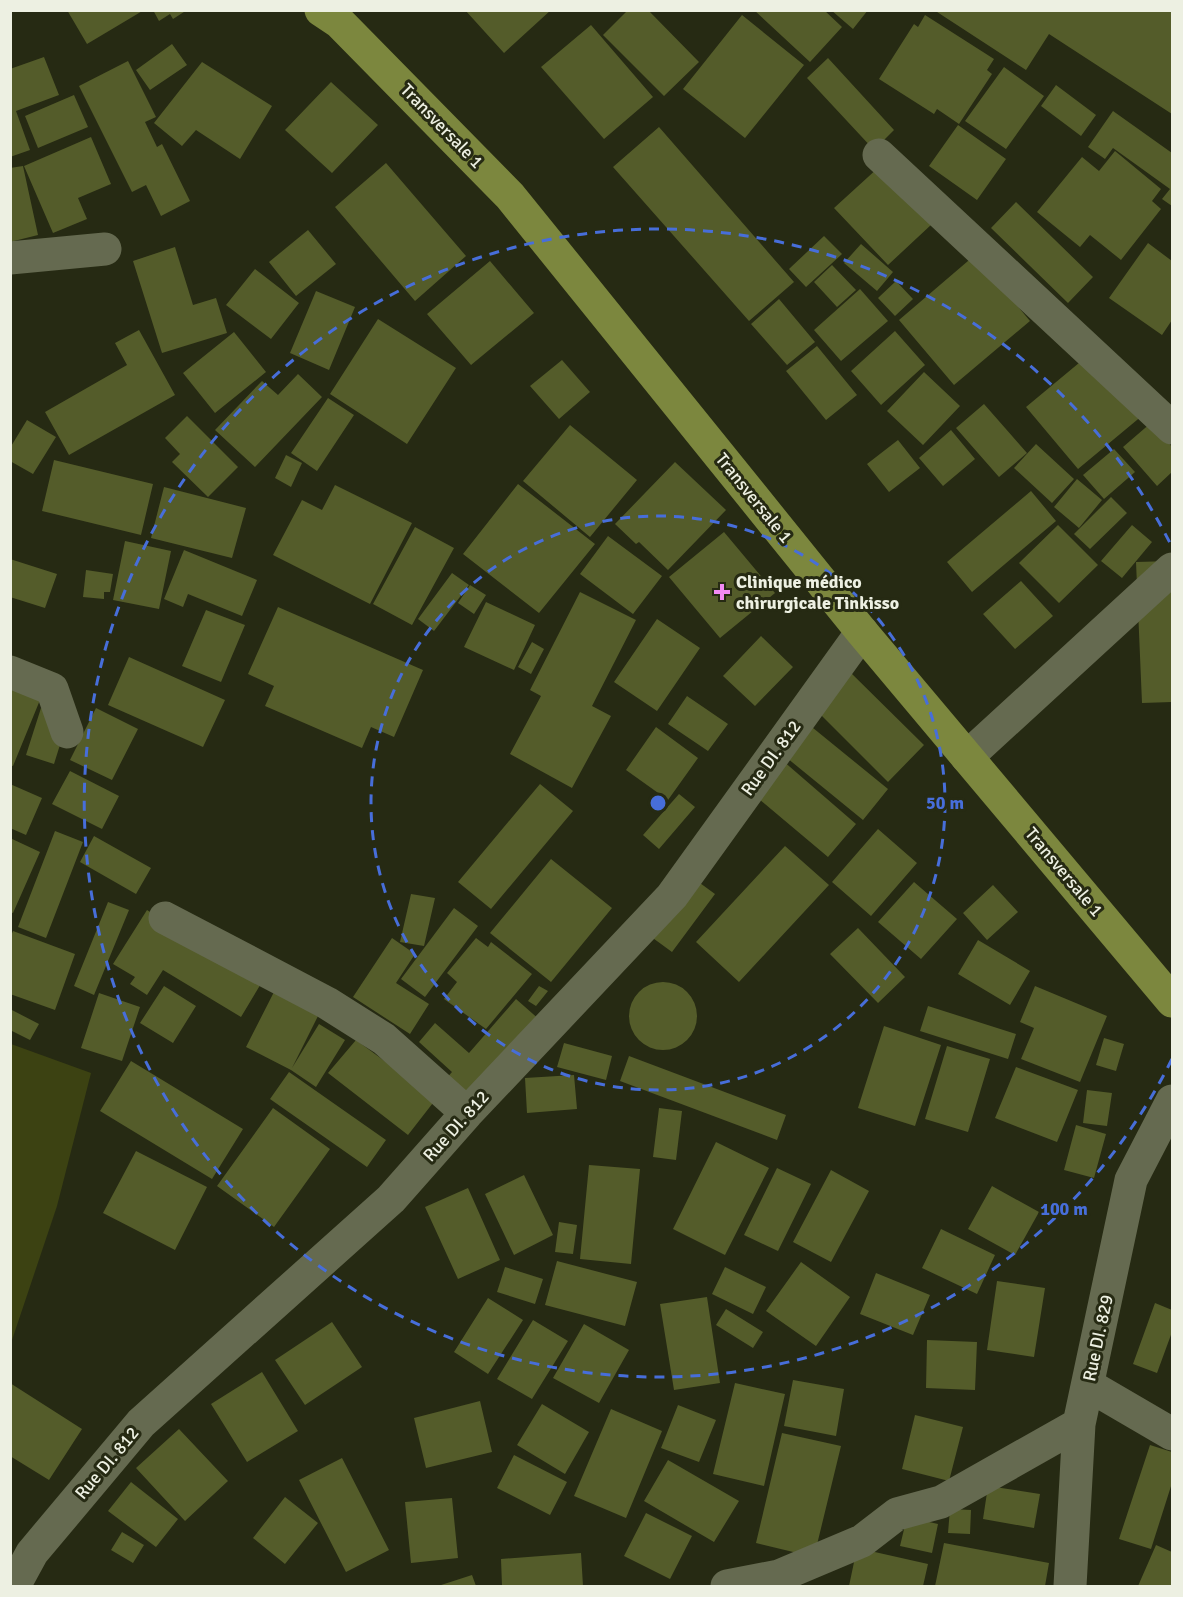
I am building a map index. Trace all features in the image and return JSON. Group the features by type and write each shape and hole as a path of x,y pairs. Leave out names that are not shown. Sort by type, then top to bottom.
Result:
{"main road":[{"name":"Transversale 1","path":"332,14 510,196 862,632 1173,1001"}],"street":[{"path":"879,154 1173,428"},
{"path":"10,258 105,249"},
{"path":"967,757 1173,569"},
{"name":"Rue DI. 812","path":"14,1587 21,1548 141,1423 391,1199 467,1113 672,896 862,632"},
{"path":"10,672 52,689 67,732"},
{"path":"165,918 327,1003 375,1033 467,1113"},
{"name":"Rue DI. 829","path":"1070,1587 1079,1425 1131,1180 1173,1101"},
{"path":"1088,1385 1173,1434"},
{"path":"727,1587 780,1576 862,1541 897,1514 941,1502 1079,1425"}],"green space":[{"path":"11,1044 91,1073 57,1206 11,1343"}],"building":[{"path":"67,10 144,10 87,44"},
{"path":"153,10 187,10 173,19 170,14 159,21"},
{"path":"465,10 551,10 504,53"},
{"path":"628,10 648,10 699,62 664,96 603,35"},
{"path":"754,10 824,10 842,27 810,62"},
{"path":"831,10 868,10 853,29"},
{"path":"934,10 1172,10 1172,114 1049,34 1026,70"},
{"path":"742,15 804,65 745,138 683,89"},
{"path":"925,15 994,59 987,70 992,74 959,124 937,109 934,114 879,79 914,24 918,27"},
{"path":"591,25 653,97 604,139 541,67"},
{"path":"172,44 187,65 150,90 136,70"},
{"path":"44,57 59,95 16,111 30,150 10,157 10,69"},
{"path":"828,58 894,130 874,150 807,78"},
{"path":"128,61 156,117 145,122 157,147 162,144 190,201 161,216 146,185 132,192 79,86"},
{"path":"202,62 272,106 240,159 196,130 182,146 154,123"},
{"path":"1004,67 1044,96 1006,149 965,121"},
{"path":"331,82 378,125 332,173 285,130"},
{"path":"1056,85 1096,115 1081,136 1041,106"},
{"path":"74,95 88,127 38,148 25,116"},
{"path":"1113,111 1172,153 1172,206 1162,199 1170,189 1113,148 1105,159 1088,147"},
{"path":"958,125 1006,159 977,200 929,166"},
{"path":"659,127 794,282 749,321 613,167"},
{"path":"91,137 111,184 78,198 87,219 53,233 24,166"},
{"path":"1115,151 1161,189 1152,201 1161,209 1121,260 1090,235 1080,247 1037,212 1082,157 1099,171"},
{"path":"386,163 466,256 415,301 335,207"},
{"path":"23,166 38,235 10,242 10,168"},
{"path":"879,167 932,224 888,265 834,208"},
{"path":"1016,202 1093,277 1068,303 991,228"},
{"path":"308,230 336,264 296,296 269,262"},
{"path":"824,236 842,254 806,287 789,269"},
{"path":"1148,243 1172,261 1172,320 1162,335 1109,298"},
{"path":"861,244 893,272 877,291 844,263"},
{"path":"175,247 193,305 216,298 227,333 162,353 133,261"},
{"path":"975,255 1030,321 954,385 899,320"},
{"path":"490,261 534,313 471,365 427,314"},
{"path":"832,265 856,290 837,307 814,282"},
{"path":"255,269 299,303 271,339 226,305"},
{"path":"896,281 913,299 895,316 878,298"},
{"path":"860,289 888,321 841,361 814,330"},
{"path":"316,291 355,307 329,370 290,353"},
{"path":"779,299 815,342 787,365 751,324"},
{"path":"378,319 456,368 407,444 330,394"},
{"path":"139,330 175,395 69,455 45,412 127,365 115,343"},
{"path":"895,331 925,365 881,405 851,371"},
{"path":"234,332 266,372 215,413 183,373"},
{"path":"817,346 857,395 826,420 786,371"},
{"path":"1097,348 1149,410 1078,469 1026,407"},
{"path":"562,360 590,392 559,419 530,386"},
{"path":"924,372 960,406 923,445 887,411"},
{"path":"298,374 322,397 255,467 215,430 262,381 278,395"},
{"path":"328,398 354,415 317,471 291,453"},
{"path":"984,404 1027,453 999,477 956,428"},
{"path":"187,416 238,467 208,497 172,462 180,454 165,438"},
{"path":"27,420 56,437 33,474 10,461 10,448"},
{"path":"1152,422 1172,447 1172,472 1157,486 1123,447"},
{"path":"570,425 637,480 590,537 523,481"},
{"path":"951,430 975,459 943,486 919,458"},
{"path":"898,440 920,468 889,492 867,464"},
{"path":"1036,444 1074,479 1052,503 1014,468"},
{"path":"1114,449 1135,472 1104,499 1083,475"},
{"path":"286,455 302,463 291,487 275,478"},
{"path":"54,460 153,484 141,535 42,511"},
{"path":"675,462 726,510 668,570 639,542 636,544 615,524"},
{"path":"1077,479 1102,500 1079,528 1054,507"},
{"path":"518,484 595,544 539,613 463,554"},
{"path":"335,485 412,523 370,604 273,555 302,500 322,510"},
{"path":"164,487 246,508 232,558 151,538"},
{"path":"1031,491 1056,521 972,592 947,562"},
{"path":"1111,497 1127,513 1090,549 1074,534"},
{"path":"1058,525 1098,565 1059,603 1019,563"},
{"path":"1132,525 1152,542 1122,578 1101,561"},
{"path":"415,527 454,548 412,625 373,604"},
{"path":"724,532 775,593 720,638 669,577"},
{"path":"608,536 662,576 633,614 580,574"},
{"path":"125,541 171,551 159,609 113,600"},
{"path":"184,550 257,580 242,616 188,594 183,607 164,599"},
{"path":"10,559 57,574 45,608 10,597"},
{"path":"1172,561 1172,702 1142,703 1136,562"},
{"path":"86,570 113,574 110,592 104,592 104,599 83,597"},
{"path":"452,573 469,585 434,631 418,619"},
{"path":"1021,581 1053,616 1015,649 983,614"},
{"path":"470,585 486,595 474,614 458,603"},
{"path":"580,592 636,620 592,706 611,716 572,788 510,754 541,696 530,690"},
{"path":"486,602 535,625 514,670 464,647"},
{"path":"278,607 423,670 394,737 371,727 362,748 265,706 274,686 248,674"},
{"path":"206,610 245,625 221,682 182,666"},
{"path":"657,619 700,648 657,711 614,682"},
{"path":"761,636 793,667 755,706 723,676"},
{"path":"532,642 544,649 531,674 518,667"},
{"path":"129,657 225,700 203,747 108,705"},
{"path":"849,671 924,745 888,782 813,707"},
{"path":"10,688 40,700 13,766 10,765"},
{"path":"687,696 728,724 708,751 668,724"},
{"path":"41,708 69,716 54,764 26,755"},
{"path":"96,708 138,729 112,780 70,760"},
{"path":"802,719 888,789 863,820 776,749"},
{"path":"656,727 698,758 668,800 626,770"},
{"path":"782,760 856,824 828,857 753,794"},
{"path":"70,771 119,796 102,829 52,804"},
{"path":"10,784 42,798 26,835 10,828"},
{"path":"540,784 573,811 491,909 458,882"},
{"path":"679,794 695,807 659,849 643,835"},
{"path":"878,829 917,863 871,916 832,882"},
{"path":"55,831 83,842 46,938 18,927"},
{"path":"94,836 151,868 136,894 80,862"},
{"path":"10,838 40,852 13,913 10,912"},
{"path":"785,846 829,885 739,982 696,942"},
{"path":"551,859 612,908 551,982 490,933"},
{"path":"678,867 715,894 672,952 635,925"},
{"path":"914,882 957,919 921,959 878,922"},
{"path":"993,885 1018,912 987,940 963,913"},
{"path":"411,894 435,898 424,946 400,942"},
{"path":"108,902 129,910 94,995 74,986"},
{"path":"454,908 478,926 425,997 401,979"},
{"path":"147,910 262,982 241,1017 163,970 147,995 130,984 135,977 113,964"},
{"path":"858,928 905,977 878,1003 830,954"},
{"path":"13,931 75,954 55,1010 10,994 10,938"},
{"path":"392,938 415,954 396,983 429,1004 410,1034 353,997"},
{"path":"476,938 488,947 491,942 532,974 486,1029 444,999 457,982 447,973"},
{"path":"978,940 1030,971 1010,1005 958,974"},
{"path":"663,982 676,985 687,992 694,1003 697,1016 694,1029 687,1040 676,1047 663,1050 650,1047 639,1040 632,1029 629,1016 632,1003 639,992 650,985"},
{"path":"164,986 196,1006 173,1043 140,1023"},
{"path":"539,986 548,991 536,1006 528,1001"},
{"path":"1035,986 1107,1016 1080,1082 1021,1059 1034,1028 1020,1022"},
{"path":"275,990 320,1012 292,1068 319,1024 345,1040 316,1087 291,1070 246,1047"},
{"path":"99,993 140,1007 122,1061 81,1048"},
{"path":"516,999 541,1021 470,1102 445,1080 452,1072 419,1042 435,1023 469,1053"},
{"path":"928,1006 1016,1034 1008,1059 920,1031"},
{"path":"10,1009 39,1024 30,1040 10,1030"},
{"path":"884,1026 941,1045 915,1126 858,1108"},
{"path":"1104,1038 1124,1044 1116,1071 1096,1065"},
{"path":"356,1040 436,1099 408,1135 328,1073"},
{"path":"564,1043 612,1056 606,1080 557,1067"},
{"path":"947,1046 990,1059 968,1132 925,1119"},
{"path":"629,1056 786,1115 777,1140 620,1081"},
{"path":"131,1061 243,1129 212,1179 100,1111"},
{"path":"1016,1067 1078,1090 1057,1142 995,1118"},
{"path":"289,1072 386,1140 367,1167 270,1099"},
{"path":"574,1075 577,1109 527,1113 525,1078"},
{"path":"1087,1090 1112,1093 1107,1126 1083,1123"},
{"path":"273,1108 330,1149 274,1227 217,1186"},
{"path":"659,1108 682,1111 676,1160 653,1157"},
{"path":"1076,1125 1106,1134 1094,1178 1064,1170"},
{"path":"716,1142 769,1168 725,1255 673,1229"},
{"path":"136,1151 207,1187 175,1250 103,1213"},
{"path":"589,1165 640,1169 631,1264 580,1259"},
{"path":"777,1168 811,1184 778,1251 744,1235"},
{"path":"831,1170 869,1191 831,1262 793,1242"},
{"path":"524,1175 553,1235 514,1255 485,1194"},
{"path":"992,1186 1039,1212 1015,1255 968,1229"},
{"path":"468,1188 500,1260 458,1279 425,1207"},
{"path":"559,1222 577,1225 573,1254 555,1252"},
{"path":"941,1229 995,1255 977,1294 922,1268"},
{"path":"557,1261 637,1282 625,1326 545,1305"},
{"path":"801,1262 850,1297 816,1346 766,1311"},
{"path":"505,1267 543,1279 535,1304 497,1292"},
{"path":"725,1267 766,1287 753,1314 712,1294"},
{"path":"876,1273 930,1295 913,1335 860,1314"},
{"path":"997,1281 1045,1288 1034,1357 987,1350"},
{"path":"707,1297 720,1383 674,1390 660,1304"},
{"path":"488,1298 523,1320 488,1374 454,1352"},
{"path":"1155,1303 1172,1310 1172,1332 1157,1373 1133,1364"},
{"path":"726,1309 763,1332 753,1348 716,1325"},
{"path":"533,1320 568,1341 532,1399 497,1379"},
{"path":"332,1322 362,1367 305,1405 275,1360"},
{"path":"584,1324 629,1350 599,1403 553,1378"},
{"path":"927,1340 977,1342 975,1390 926,1388"},
{"path":"262,1372 298,1431 247,1462 211,1404"},
{"path":"793,1380 844,1389 836,1436 784,1426"},
{"path":"10,1383 82,1429 49,1480 10,1456"},
{"path":"735,1383 785,1394 764,1486 713,1474"},
{"path":"480,1401 492,1452 426,1468 414,1418"},
{"path":"542,1404 589,1432 565,1474 517,1445"},
{"path":"678,1405 716,1420 699,1462 661,1448"},
{"path":"611,1409 662,1431 626,1518 574,1496"},
{"path":"915,1415 963,1427 949,1481 902,1469"},
{"path":"179,1429 228,1481 185,1521 136,1468"},
{"path":"782,1433 841,1446 814,1557 756,1543"},
{"path":"1150,1445 1172,1452 1172,1483 1151,1549 1119,1539"},
{"path":"514,1455 567,1482 550,1515 497,1488"},
{"path":"342,1458 389,1550 346,1572 299,1480"},
{"path":"668,1460 739,1501 714,1542 644,1501"},
{"path":"131,1482 178,1519 156,1547 108,1511"},
{"path":"988,1486 1040,1494 1034,1528 983,1519"},
{"path":"285,1497 318,1523 285,1564 253,1538"},
{"path":"452,1498 458,1558 411,1563 405,1502"},
{"path":"950,1509 971,1510 970,1534 948,1533"},
{"path":"646,1513 692,1536 670,1579 624,1556"},
{"path":"907,1517 938,1524 932,1553 900,1546"},
{"path":"122,1532 144,1545 133,1563 111,1550"},
{"path":"944,1543 1049,1563 1045,1586 935,1586"},
{"path":"1156,1545 1172,1552 1172,1586 1138,1586"},
{"path":"857,1548 928,1564 923,1586 849,1586"},
{"path":"581,1553 583,1586 502,1586 501,1559"},
{"path":"472,1575 476,1586 438,1586"}],"place":[{"name":"Clinique médico chirurgicale Tinkisso","path":"722,592"}]}
